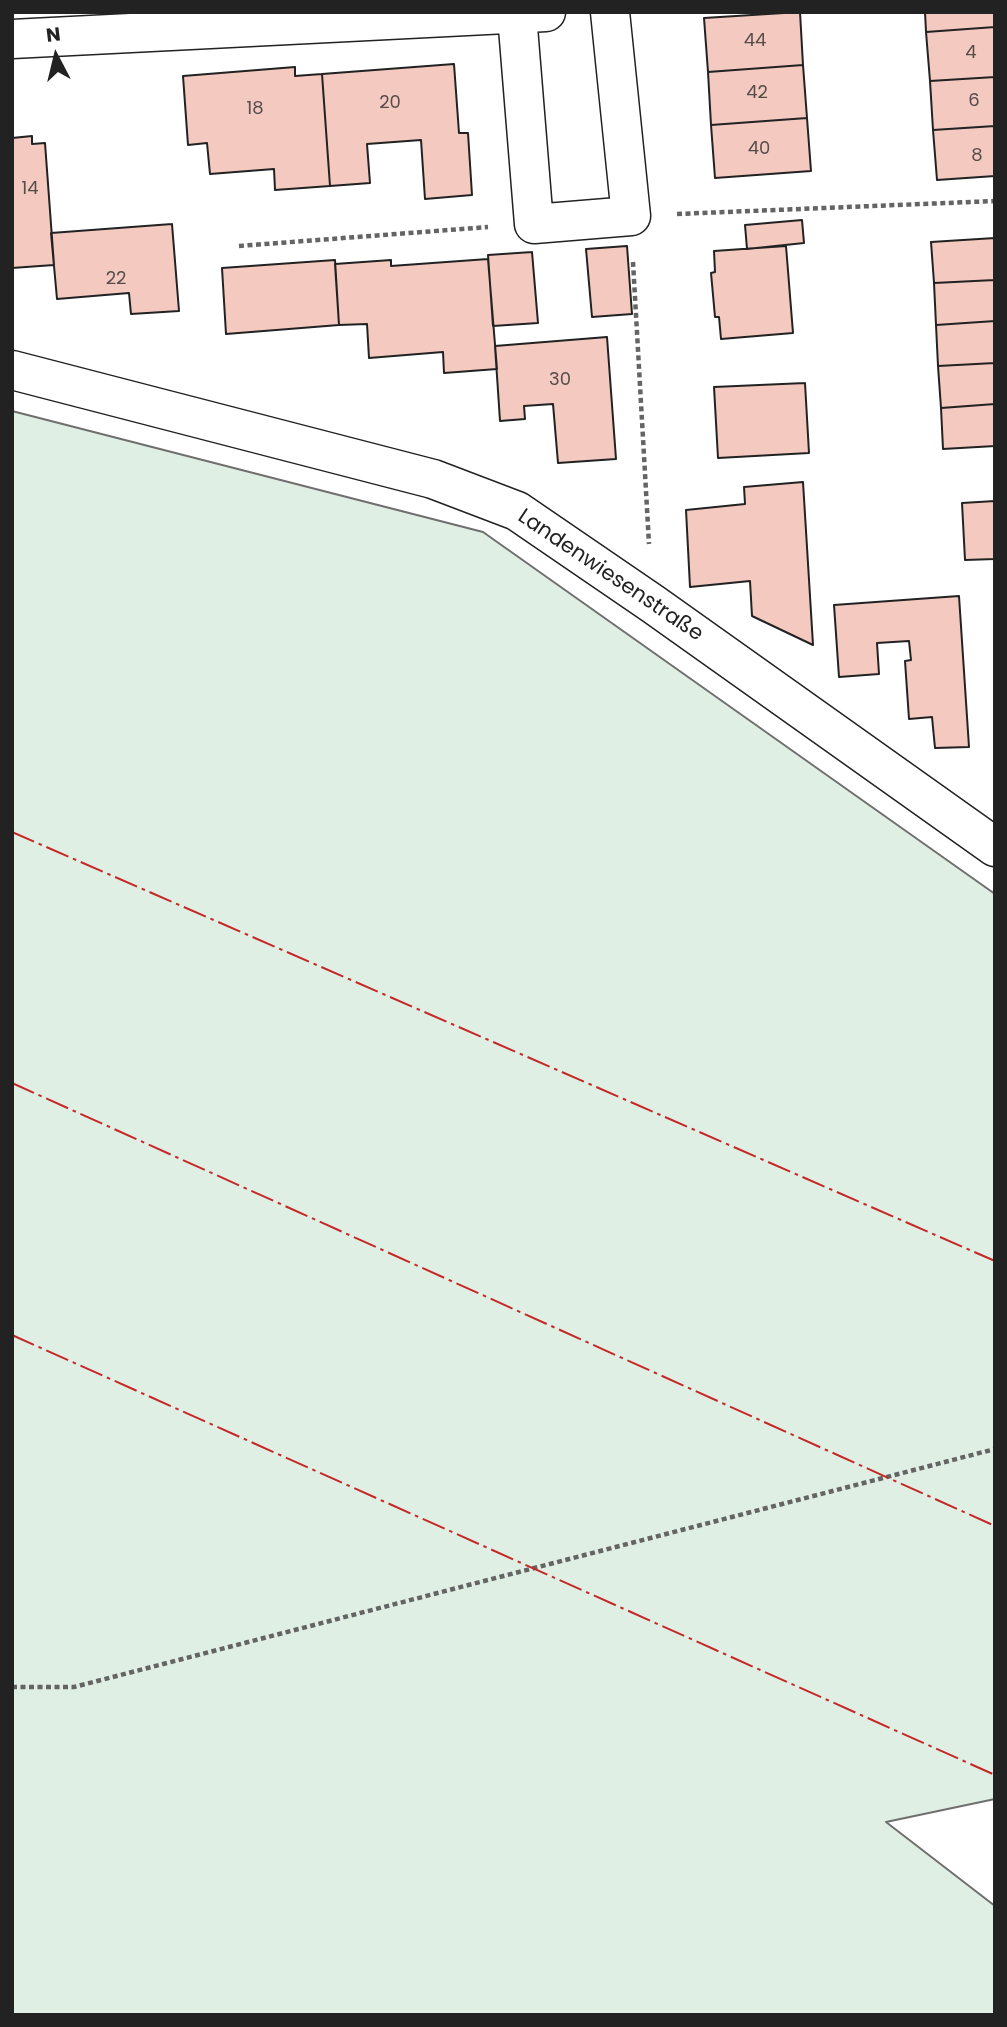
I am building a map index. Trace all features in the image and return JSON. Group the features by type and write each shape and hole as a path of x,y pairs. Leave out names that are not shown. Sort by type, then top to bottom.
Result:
{"street":[{"path":"12,39 531,13 534,224 631,216 610,12"},
{"name":"Landenwiesenstraße","path":"12,370 433,479 517,511 653,604 995,848"}],"path":[{"path":"653,604 631,216 995,201"},
{"path":"239,246 534,224"},
{"path":"12,1688 74,1687 995,1449"}],"green space":[{"path":"12,411 483,532 995,894 995,1799 886,1822 995,1906 995,2015 12,2015"}],"building":[{"path":"800,12 803,65 708,72 704,18"},
{"path":"925,12 995,12 995,27 926,32"},
{"path":"995,27 995,77 930,81 926,32"},
{"path":"454,64 459,133 468,133 472,195 425,199 421,140 367,144 370,183 330,186 322,74"},
{"path":"803,65 807,118 711,125 708,72"},
{"path":"295,67 295,76 322,74 330,186 275,190 274,169 210,174 207,143 188,145 183,76"},
{"path":"995,77 995,126 933,130 930,81"},
{"path":"807,118 811,171 715,178 711,125"},
{"path":"995,126 995,176 937,180 933,130"},
{"path":"32,136 32,144 45,143 54,265 12,268 12,138"},
{"path":"802,220 804,243 747,249 745,225"},
{"path":"172,224 179,311 131,314 129,293 57,299 51,233"},
{"path":"995,238 995,280 934,283 931,242"},
{"path":"627,246 632,314 592,317 586,249"},
{"path":"786,246 793,333 721,339 719,317 715,317 711,273 715,272 714,251"},
{"path":"532,252 538,323 493,326 488,255"},
{"path":"488,259 497,369 444,373 443,352 369,358 367,324 339,325 335,264 391,260 391,266"},
{"path":"335,260 339,325 226,334 222,268"},
{"path":"995,280 995,321 936,325 934,283"},
{"path":"995,321 995,363 938,366 936,325"},
{"path":"607,337 616,459 558,463 553,404 524,406 525,419 500,421 495,346"},
{"path":"995,363 995,404 941,408 938,366"},
{"path":"805,383 809,453 718,458 714,387"},
{"path":"995,404 995,446 943,449 941,408"},
{"path":"803,482 813,645 752,616 750,581 690,587 686,510 745,504 744,487"},
{"path":"995,501 995,559 965,560 962,503"},
{"path":"959,596 969,747 935,748 932,717 909,719 905,661 911,660 909,641 877,643 879,674 839,677 834,605"}],"power":[{"path":"12,832 995,1261"},
{"path":"12,1083 995,1526"},
{"path":"12,1335 995,1775"}]}
